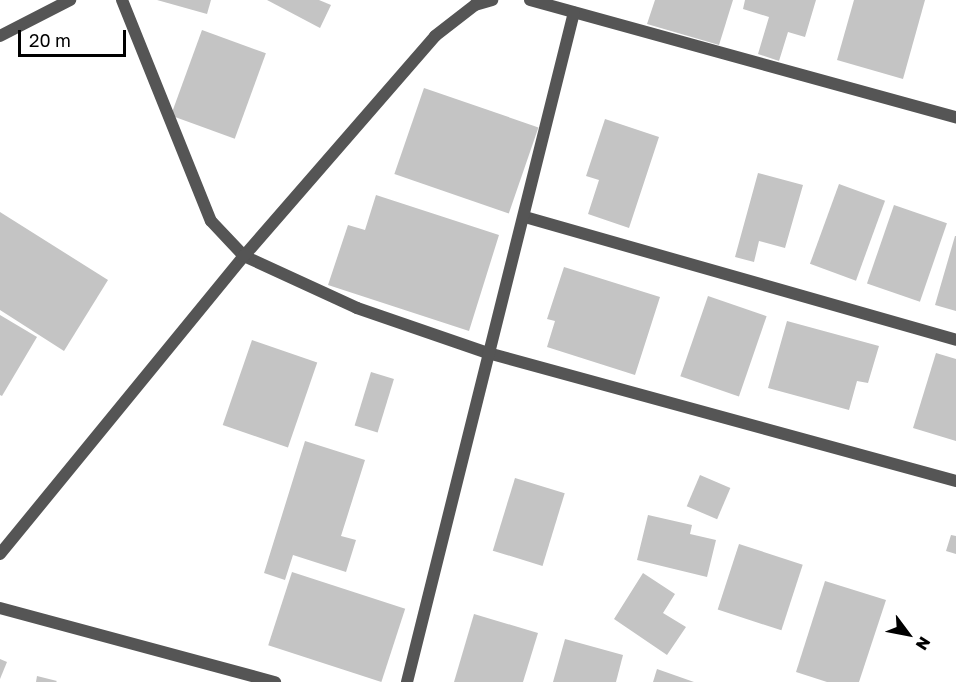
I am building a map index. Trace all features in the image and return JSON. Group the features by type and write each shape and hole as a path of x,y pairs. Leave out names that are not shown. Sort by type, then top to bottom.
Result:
{"street":[{"path":"0,36 70,0"},
{"path":"122,0 211,221 244,256 357,308 488,353 956,481"},
{"path":"0,554 244,256 435,36 474,3 492,0"},
{"path":"530,0 956,117"},
{"path":"407,682 488,353 525,217 574,12"},
{"path":"525,217 956,340"},
{"path":"0,608 275,682"}],"building":[{"path":"157,0 211,0 207,14"},
{"path":"267,0 319,0 331,5 320,28"},
{"path":"655,0 733,0 719,45 647,24"},
{"path":"745,0 816,0 805,37 788,32 779,61 758,54 769,17 743,9"},
{"path":"854,0 925,0 903,79 837,60"},
{"path":"202,30 266,53 235,139 171,116"},
{"path":"424,88 538,127 509,213 394,174"},
{"path":"605,119 659,137 629,228 588,214 599,180 586,176"},
{"path":"758,173 803,185 785,248 759,241 754,262 735,257"},
{"path":"839,184 885,201 856,281 810,264"},
{"path":"376,195 499,235 469,331 328,285 348,225 365,230"},
{"path":"894,205 947,223 920,302 867,283"},
{"path":"0,212 108,280 64,351 0,310"},
{"path":"956,236 956,311 935,305"},
{"path":"564,267 660,297 635,375 547,347 555,321 547,319"},
{"path":"708,296 767,316 739,397 680,376"},
{"path":"0,315 37,337 2,396 0,395"},
{"path":"787,321 879,346 868,383 857,381 849,410 768,388"},
{"path":"252,340 317,362 288,448 223,425"},
{"path":"936,353 956,359 956,441 913,428"},
{"path":"371,372 394,379 378,433 355,426"},
{"path":"305,441 365,460 341,536 356,540 346,572 293,555 285,580 264,573"},
{"path":"700,475 730,488 717,519 687,506"},
{"path":"515,478 565,493 543,566 493,551"},
{"path":"648,515 692,525 690,534 716,540 707,577 637,560"},
{"path":"951,535 956,536 956,554 946,551"},
{"path":"739,544 803,565 781,630 718,610"},
{"path":"292,572 405,609 381,682 268,645"},
{"path":"643,573 675,594 663,613 686,627 667,655 614,619"},
{"path":"825,581 886,600 859,682 827,682 796,672"},
{"path":"474,614 538,633 523,682 454,682"},
{"path":"565,639 623,655 616,682 553,682"},
{"path":"0,659 7,662 0,679"},
{"path":"657,669 694,682 653,682"},
{"path":"37,676 57,681 36,682"}]}
